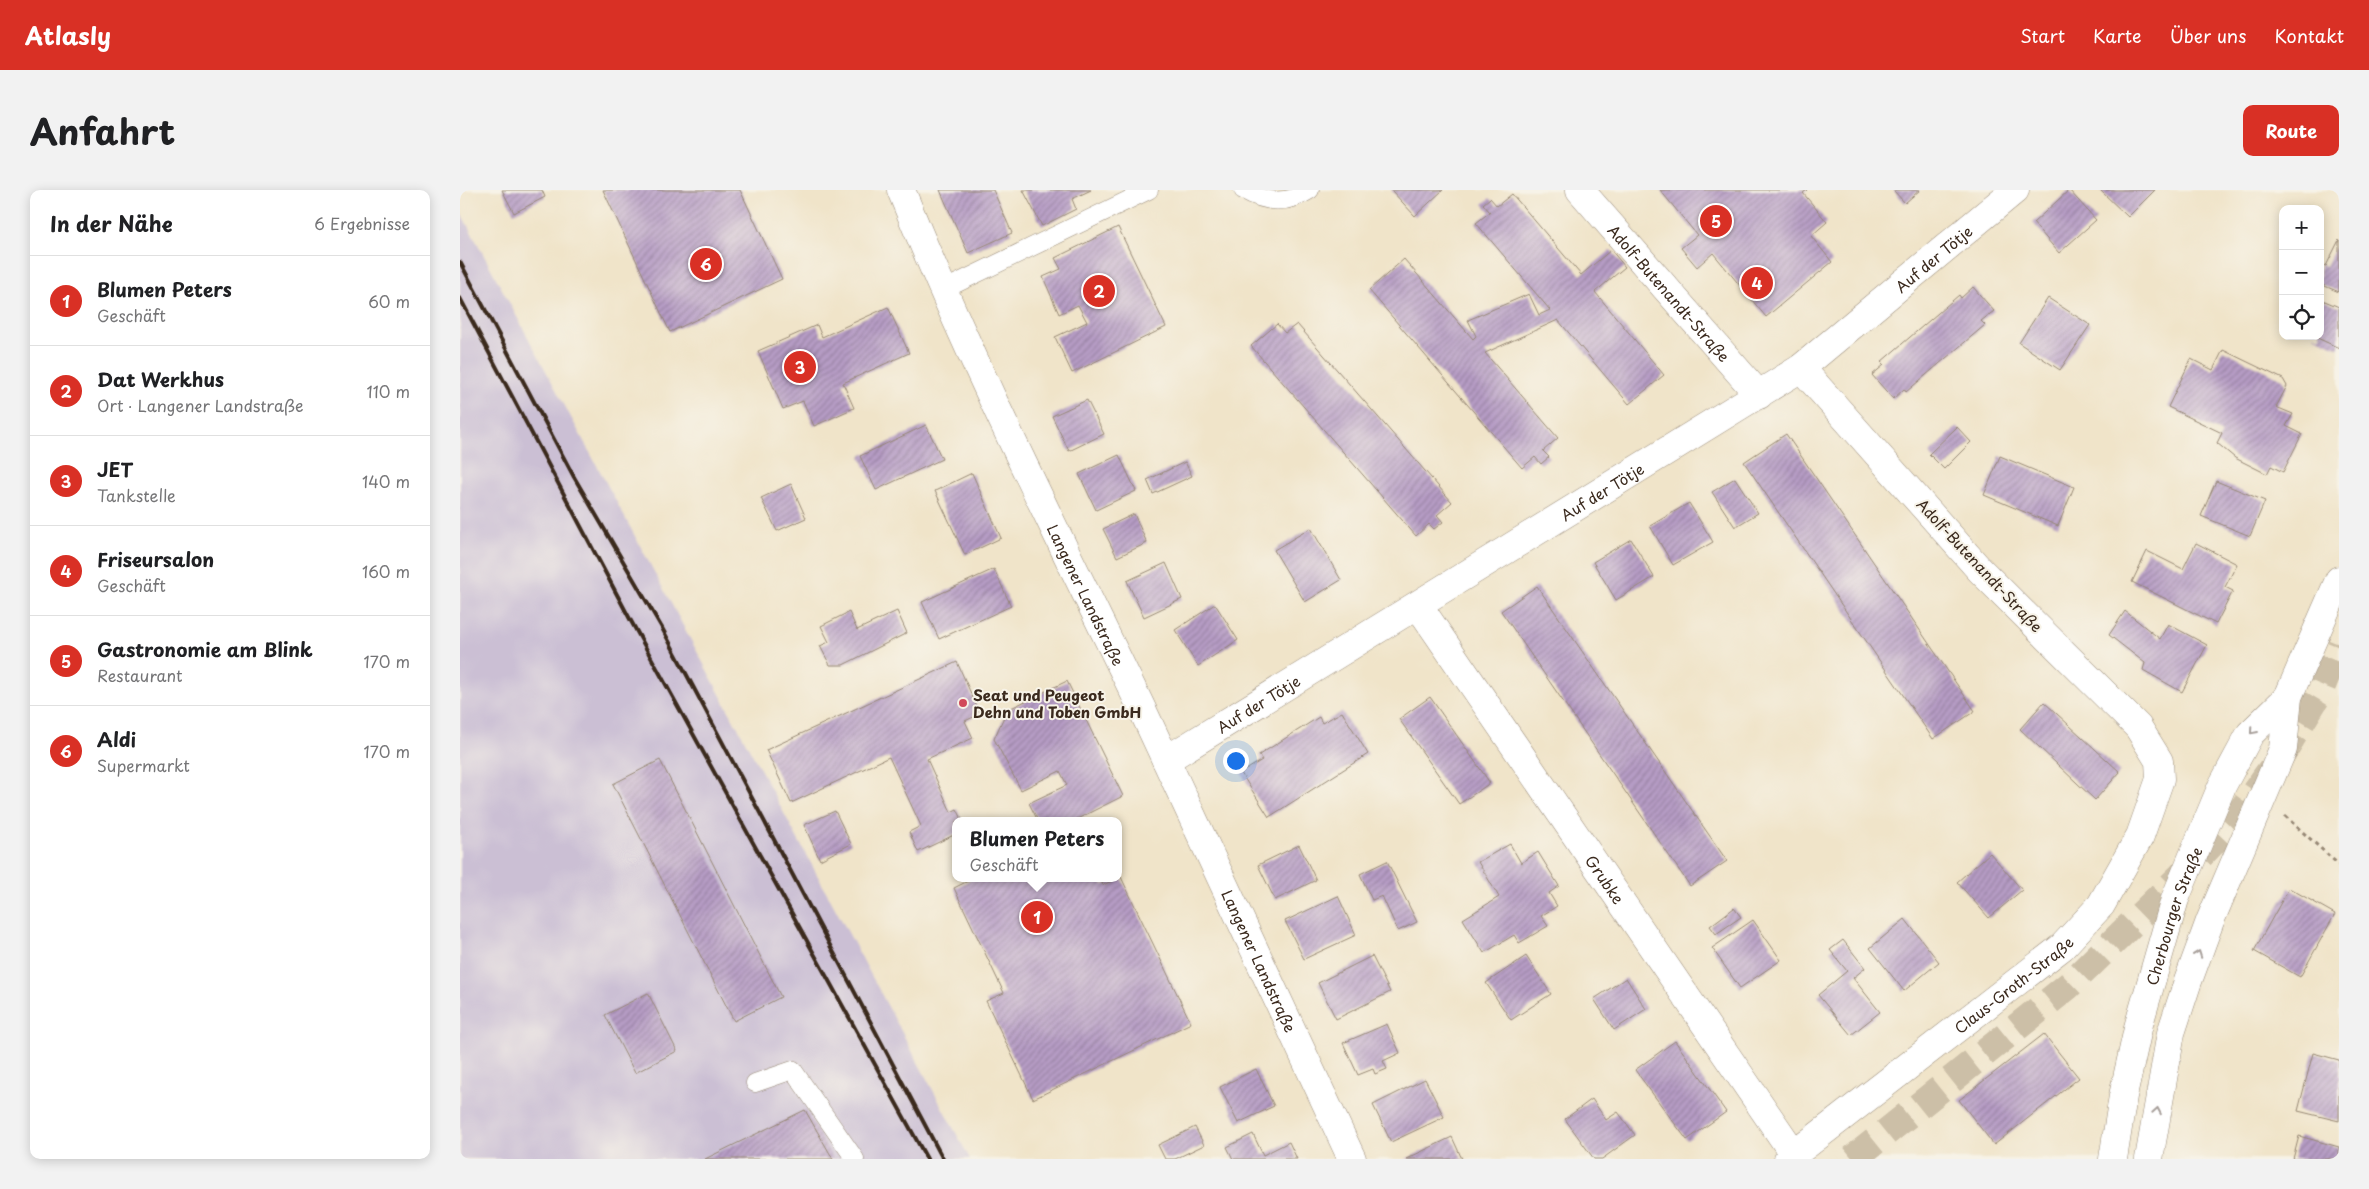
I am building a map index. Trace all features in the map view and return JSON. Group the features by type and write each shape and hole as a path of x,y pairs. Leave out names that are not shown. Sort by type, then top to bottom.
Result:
{"street":[{"name":"Langener Landstraße","path":"901,190 989,393 1166,760 1352,1159"},
{"name":"Adolf-Butenandt-Straße","path":"1580,190 1759,395"},
{"name":"Auf der Tötje","path":"1166,760 1801,368 2015,190"},
{"name":"Adolf-Butenandt-Straße","path":"1801,368 1980,570 2138,727 2160,761"},
{"name":"Cherbourger Straße","path":"2149,1159 2171,1033 2210,921 2283,749 2288,696 2339,580"},
{"name":"Grubke","path":"1418,605 1793,1157"},
{"name":"Cherbourger Straße","path":"2113,1159 2139,1024 2175,900 2222,786 2250,734 2288,696"},
{"name":"Claus-Groth-Straße","path":"1793,1157 2062,947 2100,905 2140,836 2160,779 2160,761"}],"lane":[{"path":"943,290 1149,190"},
{"path":"1243,190 1263,200 1288,200 1310,190"},
{"path":"754,1083 793,1070 854,1159"}],"path":[{"path":"2281,812 2339,865"}],"shaded area":[{"path":"460,211 970,1159 460,1159"}],"building":[{"path":"502,190 542,190 545,197 514,213"},
{"path":"603,190 740,190 782,279 670,332"},
{"path":"940,190 993,190 1012,233 968,253"},
{"path":"1023,190 1091,190 1072,199 1076,209 1042,226"},
{"path":"1391,190 1443,190 1415,216"},
{"path":"1660,190 1807,190 1803,193 1827,222 1811,236 1832,262 1766,317 1713,253 1697,267 1681,248 1697,235"},
{"path":"1893,190 1920,190 1905,203"},
{"path":"2069,190 2096,220 2059,253 2033,223"},
{"path":"2100,190 2155,190 2128,217"},
{"path":"1512,194 1581,275 1611,250 1625,267 1595,292 1664,375 1629,404 1558,320 1485,353 1558,438 1543,451 1549,457 1541,464 1535,457 1522,468 1369,290 1404,259 1473,339 1476,336 1468,320 1529,294 1539,315 1550,310 1476,223 1490,212 1483,204 1490,198 1497,206"},
{"path":"1118,227 1166,327 1072,373 1055,337 1087,322 1078,305 1059,314 1043,277 1061,269 1055,258"},
{"path":"2339,240 2339,292 2324,286 2324,265 2326,266"},
{"path":"1973,287 1994,311 1981,321 1985,325 1906,392 1904,389 1893,399 1872,375 1884,365 1881,362 1959,295 1961,298"},
{"path":"2048,298 2090,325 2060,370 2019,343"},
{"path":"2324,301 2339,307 2339,348 2322,340 2324,340"},
{"path":"888,307 909,353 843,383 854,408 814,426 803,401 783,409 758,351 817,325 822,337"},
{"path":"1277,324 1285,333 1297,324 1452,502 1437,515 1443,522 1434,529 1429,524 1416,536 1251,346"},
{"path":"2223,350 2283,379 2287,386 2276,407 2293,414 2286,426 2302,434 2283,472 2271,466 2267,474 2235,458 2217,443 2222,433 2168,407 2191,359 2213,370"},
{"path":"1087,400 1104,434 1069,451 1052,416"},
{"path":"926,425 942,459 876,490 860,456"},
{"path":"1957,427 1971,442 1944,469 1929,454"},
{"path":"1786,434 1975,711 1933,739 1744,462"},
{"path":"1119,455 1136,491 1096,510 1079,474"},
{"path":"2000,456 2074,487 2058,526 1984,495"},
{"path":"1185,462 1192,476 1153,494 1147,480"},
{"path":"972,473 1001,538 965,555 935,491"},
{"path":"1735,478 1758,513 1735,527 1712,492"},
{"path":"2216,481 2265,501 2250,536 2201,516"},
{"path":"791,484 806,518 777,531 761,498"},
{"path":"1689,503 1713,542 1673,565 1650,526"},
{"path":"1134,514 1147,543 1117,557 1103,529"},
{"path":"1311,528 1341,580 1305,602 1274,550"},
{"path":"1631,539 1654,577 1616,600 1593,562"},
{"path":"2196,543 2237,564 2225,587 2233,591 2216,624 2132,582 2147,551 2183,569"},
{"path":"1166,563 1182,599 1144,617 1127,581"},
{"path":"994,569 1011,606 939,639 922,602"},
{"path":"1537,586 1727,861 1690,886 1501,611"},
{"path":"1215,604 1238,640 1198,666 1175,630"},
{"path":"897,611 907,633 843,665 830,665 820,646 829,642 821,626 849,612 857,630"},
{"path":"2125,611 2160,639 2168,624 2207,645 2182,692 2143,670 2145,663 2109,635"},
{"path":"957,662 980,714 965,721 973,738 927,759 951,812 957,809 961,817 952,817 952,836 918,852 909,832 921,826 889,757 791,803 766,750"},
{"path":"1067,681 1123,796 1081,817 1036,817 1029,803 1067,785 1060,771 1021,790 994,739 1007,710"},
{"path":"1430,697 1490,783 1459,804 1399,719"},
{"path":"2044,702 2120,772 2095,800 2020,729"},
{"path":"1342,712 1368,754 1269,817 1241,773 1262,760 1259,755 1319,717 1322,723"},
{"path":"660,760 781,997 734,1021 613,784"},
{"path":"835,811 851,844 820,860 804,825"},
{"path":"1510,844 1521,863 1538,852 1559,886 1549,893 1557,906 1541,916 1548,926 1519,943 1514,935 1484,953 1463,919 1499,897 1478,862"},
{"path":"1299,845 1316,880 1275,900 1258,865"},
{"path":"1990,853 2022,890 1989,918 1957,882"},
{"path":"1387,861 1417,922 1398,931 1382,896 1372,900 1360,874"},
{"path":"1122,879 1191,1023 1033,1099 986,1001 1004,993 954,888 966,882 1102,882 1103,885 1110,882 1122,882"},
{"path":"2289,888 2335,914 2300,977 2254,951"},
{"path":"1338,896 1356,935 1304,959 1285,921"},
{"path":"1734,908 1741,917 1716,934 1710,926"},
{"path":"1905,919 1939,962 1904,991 1870,948"},
{"path":"1753,920 1781,960 1740,988 1712,948"},
{"path":"1843,940 1865,968 1853,978 1880,1012 1851,1035 1818,995 1847,971 1830,950"},
{"path":"1372,956 1390,992 1336,1019 1318,983"},
{"path":"1526,956 1551,994 1511,1020 1486,983"},
{"path":"1626,978 1646,1009 1614,1030 1594,999"},
{"path":"648,993 677,1051 635,1073 605,1015"},
{"path":"1387,1024 1400,1053 1383,1061 1387,1069 1375,1074 1373,1069 1358,1075 1343,1043"},
{"path":"2044,1034 2079,1078 1994,1145 1959,1100"},
{"path":"1675,1041 1726,1112 1687,1140 1635,1070"},
{"path":"2313,1053 2339,1060 2339,1121 2298,1111"},
{"path":"1256,1069 1274,1106 1238,1123 1220,1087"},
{"path":"1425,1079 1444,1117 1391,1142 1373,1105"},
{"path":"1592,1099 1606,1120 1618,1112 1635,1135 1602,1159 1594,1159 1565,1119"},
{"path":"805,1110 833,1159 705,1159"},
{"path":"1195,1127 1204,1145 1175,1159 1165,1159 1158,1145"},
{"path":"1253,1134 1263,1155 1289,1142 1297,1159 1233,1159 1227,1147"},
{"path":"2299,1136 2339,1147 2339,1159 2293,1159"},
{"path":"1452,1137 1462,1159 1406,1159"}],"tunnel":[{"path":"1853,1159 2068,986 2181,876 2237,817 2280,757 2319,693 2339,644"}],"railway":[{"path":"460,262 574,477 662,628 943,1159"},
{"path":"460,298 631,621 927,1159"}],"place":[{"name":"Gastronomie am Blink","path":"1716,221"},
{"name":"Aldi","path":"706,264"},
{"name":"Friseursalon","path":"1757,283"},
{"name":"Dat Werkhus","path":"1099,291"},
{"name":"JET","path":"800,367"},
{"name":"Seat und Peugeot Dehn und Toben GmbH","path":"963,703"},
{"name":"Blumen Peters","path":"1037,917"}]}
